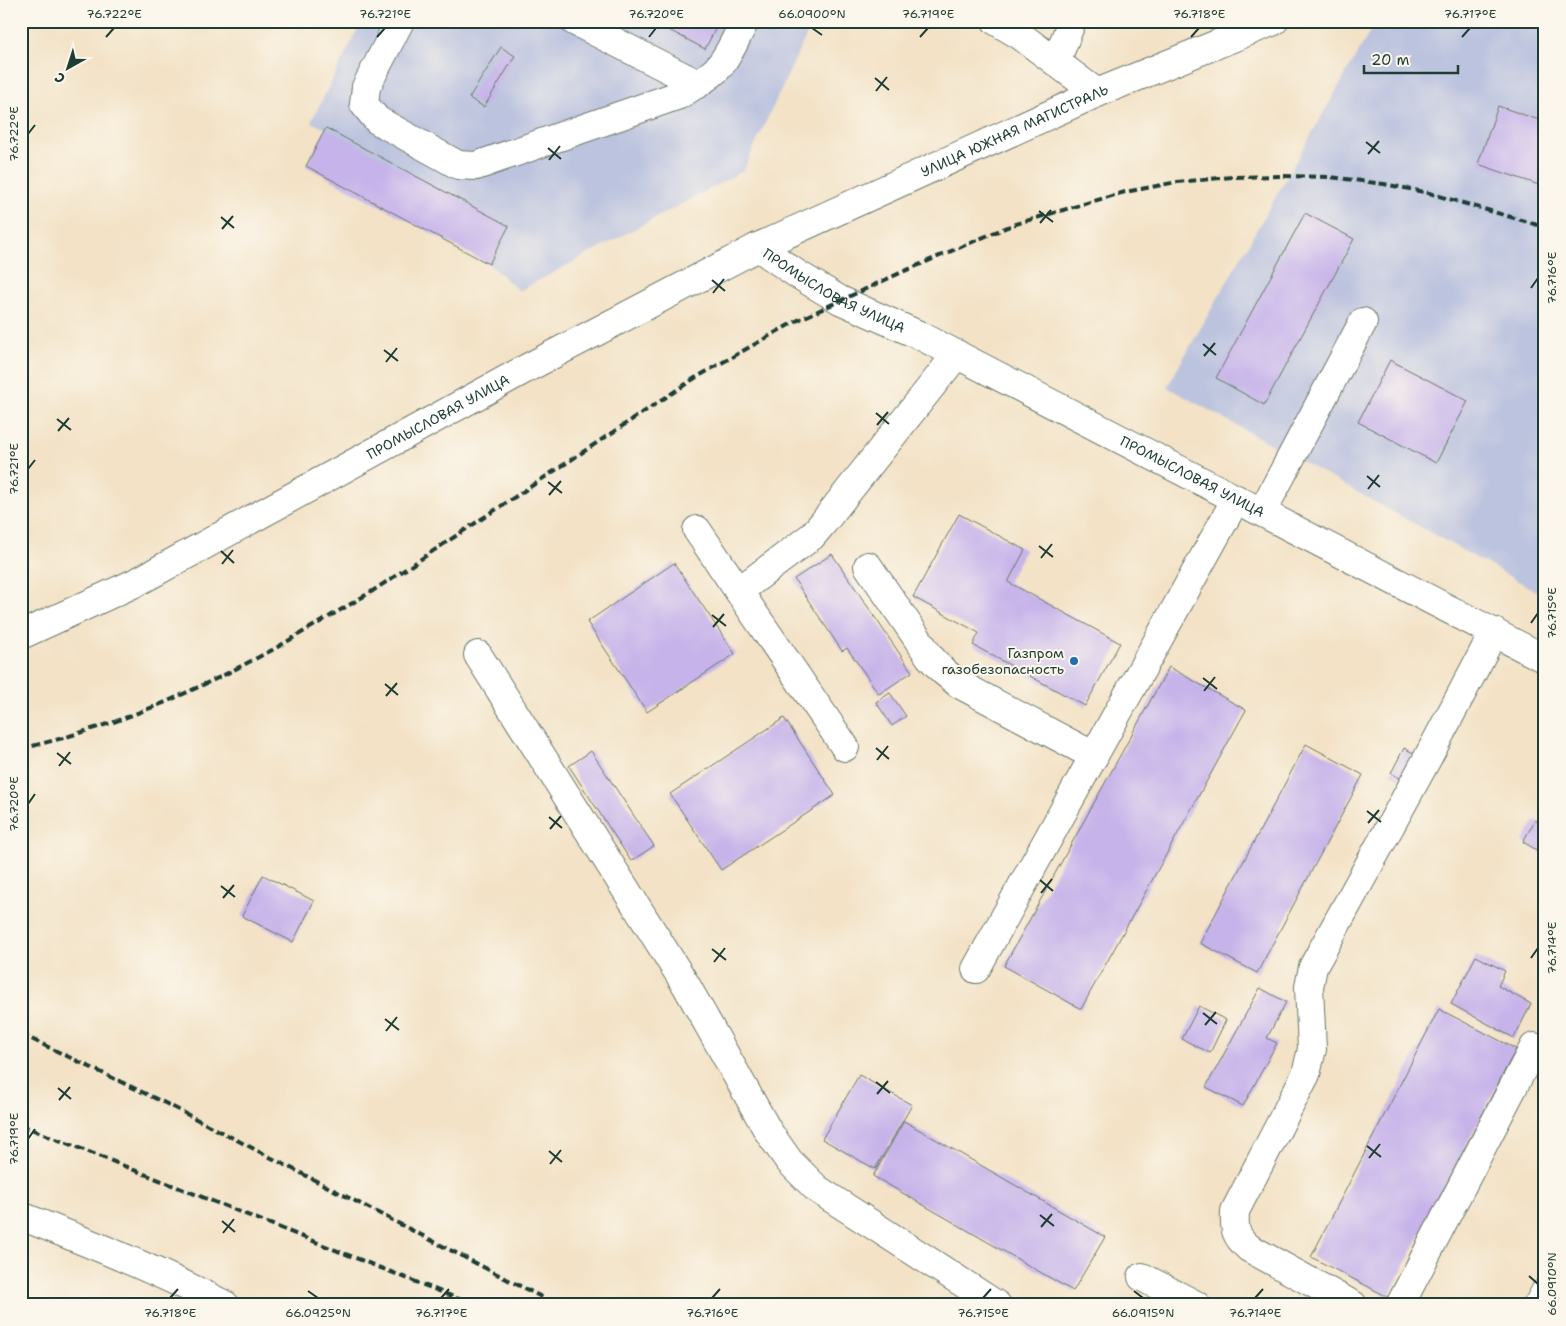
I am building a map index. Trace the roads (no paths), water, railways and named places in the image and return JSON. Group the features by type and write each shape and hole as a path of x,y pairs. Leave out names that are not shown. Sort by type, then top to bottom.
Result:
{"main road":[{"path":"400,21 366,87 364,104 376,120 458,165 476,166 679,95 698,84 717,69 728,54 745,21"},
{"path":"574,21 698,84"},
{"path":"996,21 1021,36 1097,93"},
{"path":"1056,62 1072,21"},
{"name":"УЛИЦА ЮЖНАЯ МАГИСТРАЛЬ","path":"758,247 1097,93 1274,21"},
{"name":"ПРОМЫСЛОВАЯ УЛИЦА","path":"21,635 137,582 529,367 758,247 796,274 840,300 956,354 1545,659"},
{"path":"1262,512 1363,322"},
{"path":"739,591 812,536 956,354"},
{"path":"976,969 1236,499"},
{"path":"697,530 845,747"},
{"path":"868,566 930,657 943,671 959,684 1094,756"},
{"path":"1352,1305 1249,1248 1239,1240 1234,1227 1235,1211 1306,1074 1312,1049 1309,987 1313,967 1494,632"},
{"path":"478,655 686,985 768,1131 789,1161 817,1189 997,1305"},
{"path":"1400,1305 1534,1047"},
{"path":"21,1216 198,1291 225,1305"},
{"path":"1142,1277 1196,1305"},
{"path":"1538,1305 1545,1292"}],"railway":[{"path":"21,749 114,722 166,702 276,648 371,592 695,378 794,322 900,273 1012,225 1125,192 1177,182 1232,177 1281,176 1330,177 1384,184 1429,193 1545,227"},
{"path":"21,1034 165,1103 557,1305"},
{"path":"21,1125 474,1305"}],"place":[{"name":"Газпром газобезопасность","path":"1074,661"}]}
